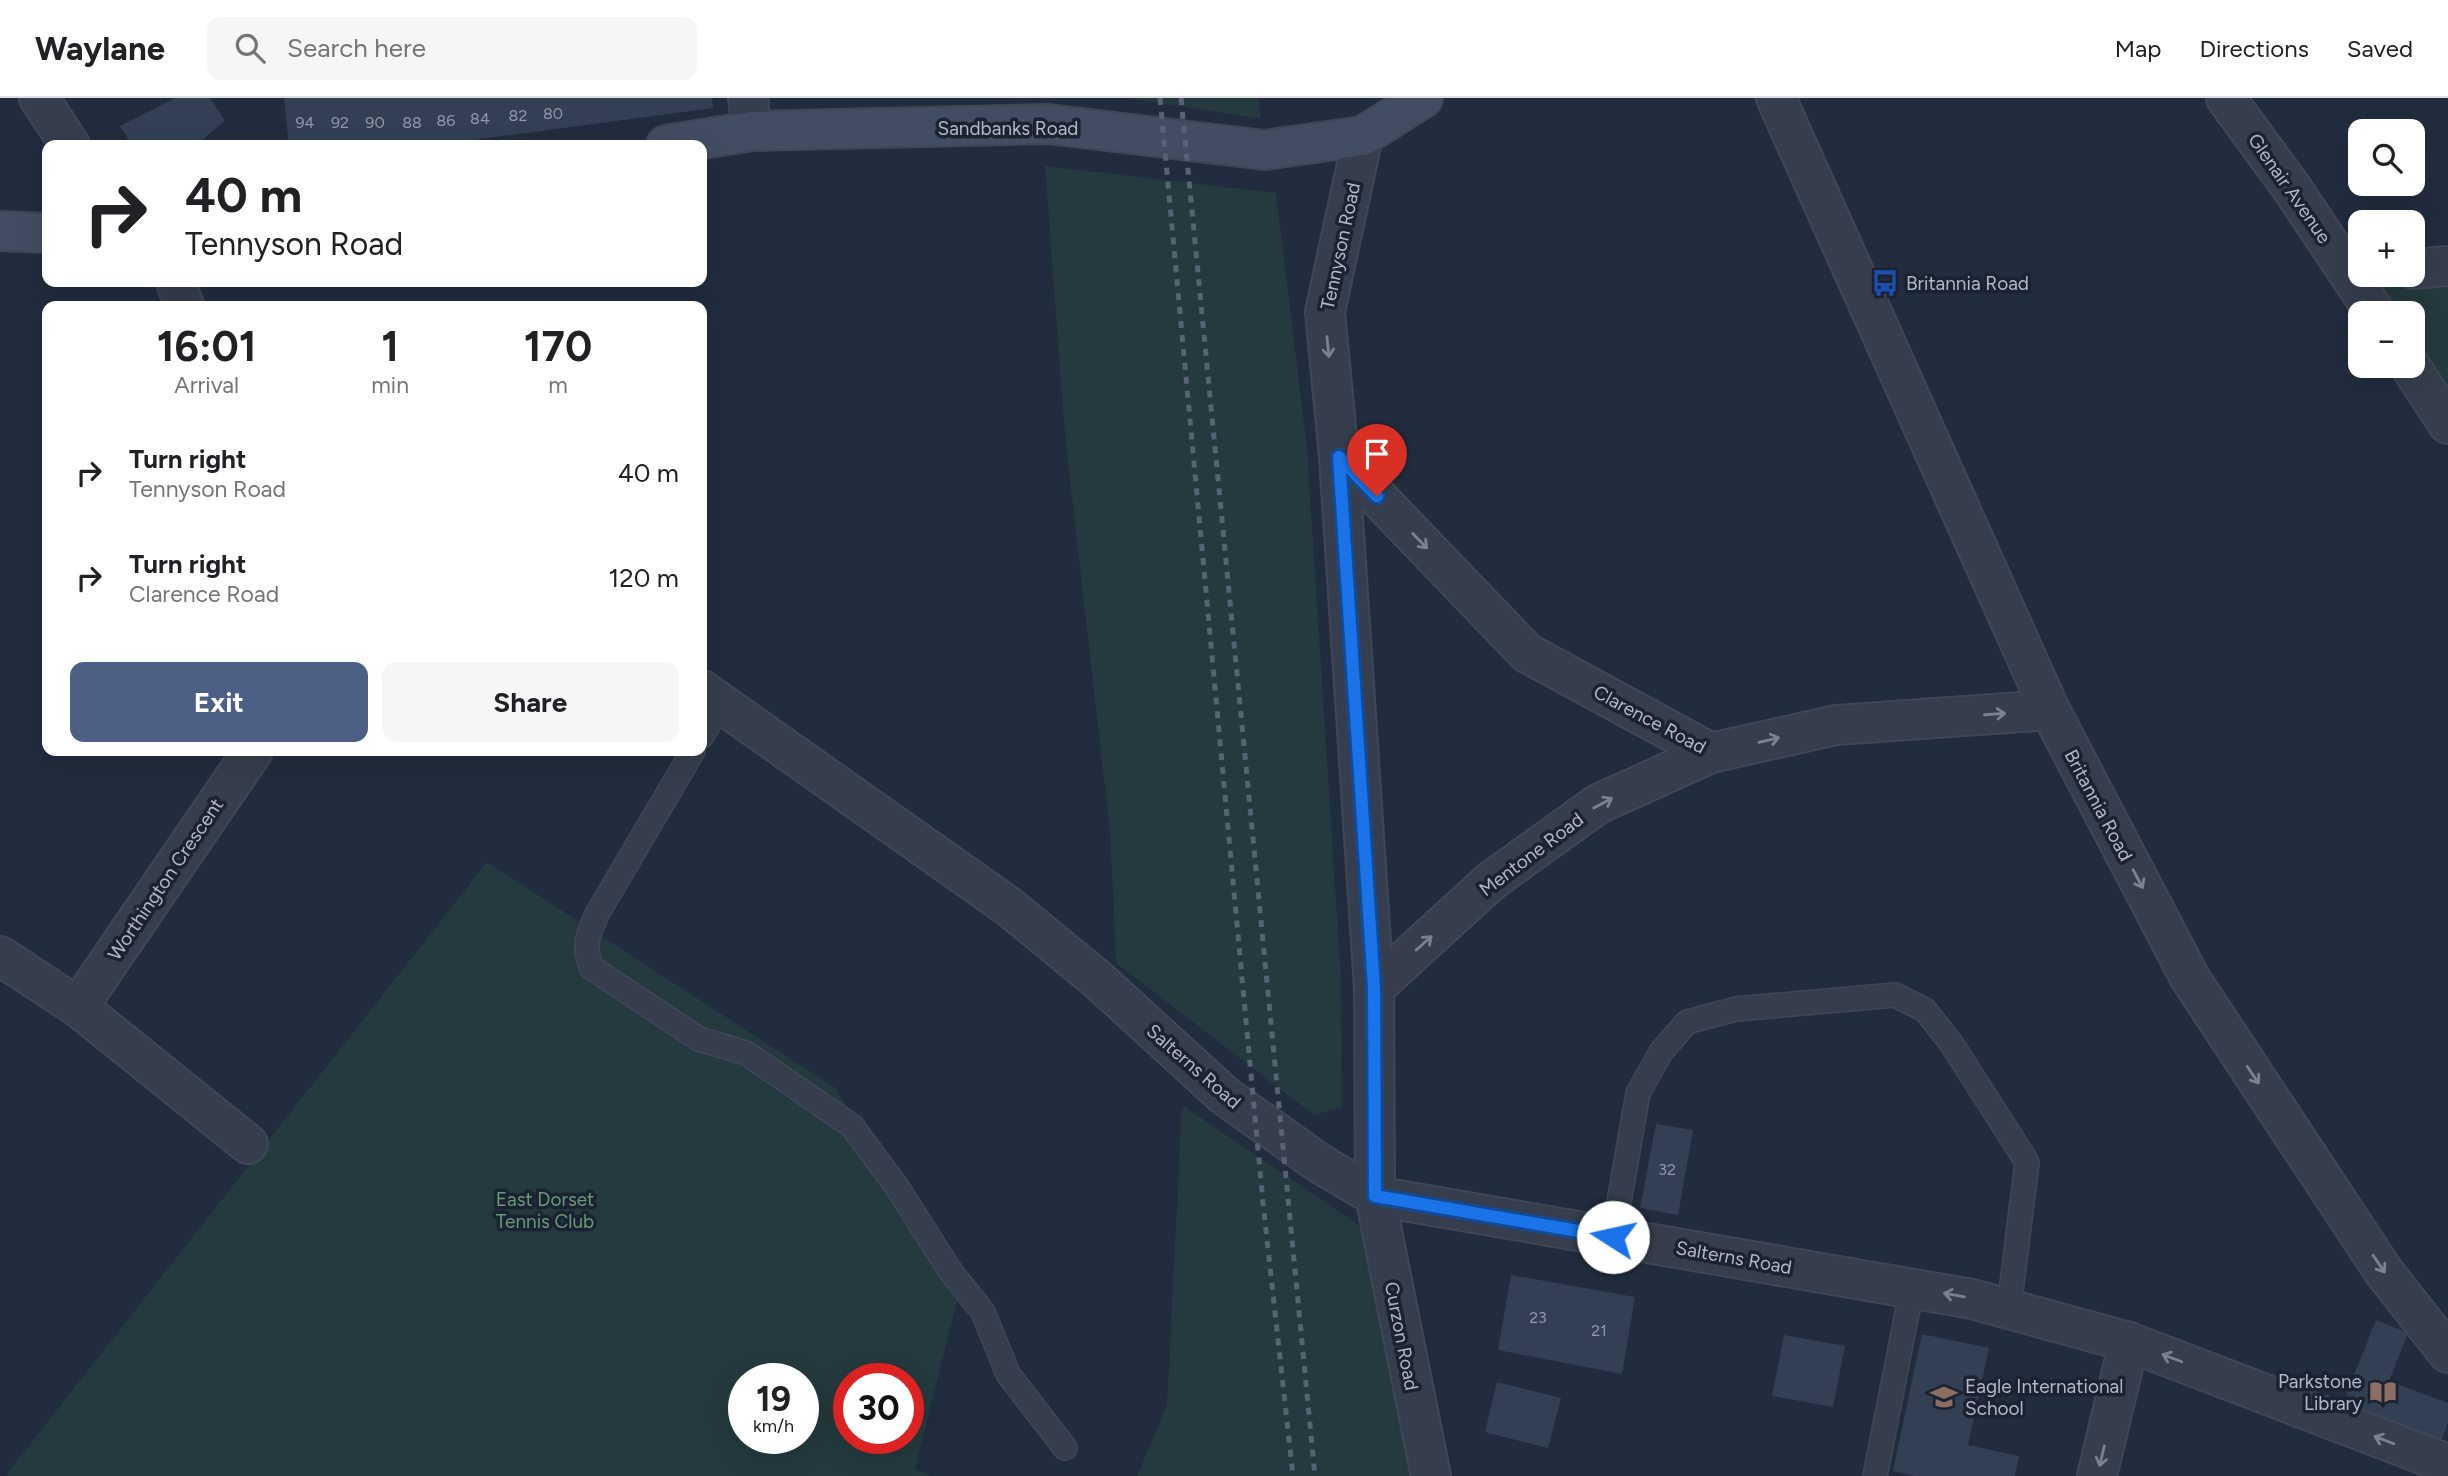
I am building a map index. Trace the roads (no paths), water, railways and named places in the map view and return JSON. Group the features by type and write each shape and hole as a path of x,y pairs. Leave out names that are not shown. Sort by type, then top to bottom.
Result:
{"main road":[{"name":"Sandbanks Road","path":"680,140 750,114 1048,124 1265,150 1363,136 1423,98"},
{"path":"0,231 42,233"}],"street":[{"path":"39,98 67,140"},
{"name":"Britannia Road","path":"1776,98 2050,710 2189,978 2384,1272 2448,1353"},
{"name":"Glenair Avenue","path":"2226,98 2348,264"},
{"name":"Tennyson Road","path":"1363,136 1325,312 1339,457 1374,988 1375,1196"},
{"path":"2425,268 2448,266"},
{"path":"2418,378 2448,424"},
{"name":"Clarence Road","path":"1339,457 1527,653 1711,753 1836,724 2050,710"},
{"name":"Salterns Road","path":"711,697 1008,906 1097,979 1225,1096 1319,1163 1375,1196 1912,1288 2009,1308 2129,1342 2447,1462"},
{"name":"Mentone Road","path":"1374,988 1491,881 1598,804 1711,753"},
{"name":"Worthington Crescent","path":"78,1007 250,756"},
{"path":"0,956 78,1007 248,1144"},
{"name":"Curzon Road","path":"1375,1196 1431,1476"},
{"path":"2097,1476 2129,1342"}],"lane":[{"path":"707,714 711,697"},
{"path":"690,756 597,914 585,941 585,953 592,968 699,1039 746,1053 852,1126 897,1187 951,1272 983,1312 1008,1374 1065,1448"},
{"path":"1613,1237 1638,1093 1661,1052 1688,1022 1736,1009 1895,995 1925,1010 1951,1043 2027,1163 2009,1308"},
{"path":"1875,1476 1912,1288"}],"railway":[{"path":"1160,98 1263,1203 1293,1476"},
{"path":"1181,98 1315,1476"}],"place":[{"name":"Britannia Road","path":"1885,283"},
{"name":"Parkstone Library","path":"2383,1392"},
{"name":"Eagle International School","path":"1944,1397"}],"park label":[{"name":"East Dorset Tennis Club","path":"545,1210"}]}
